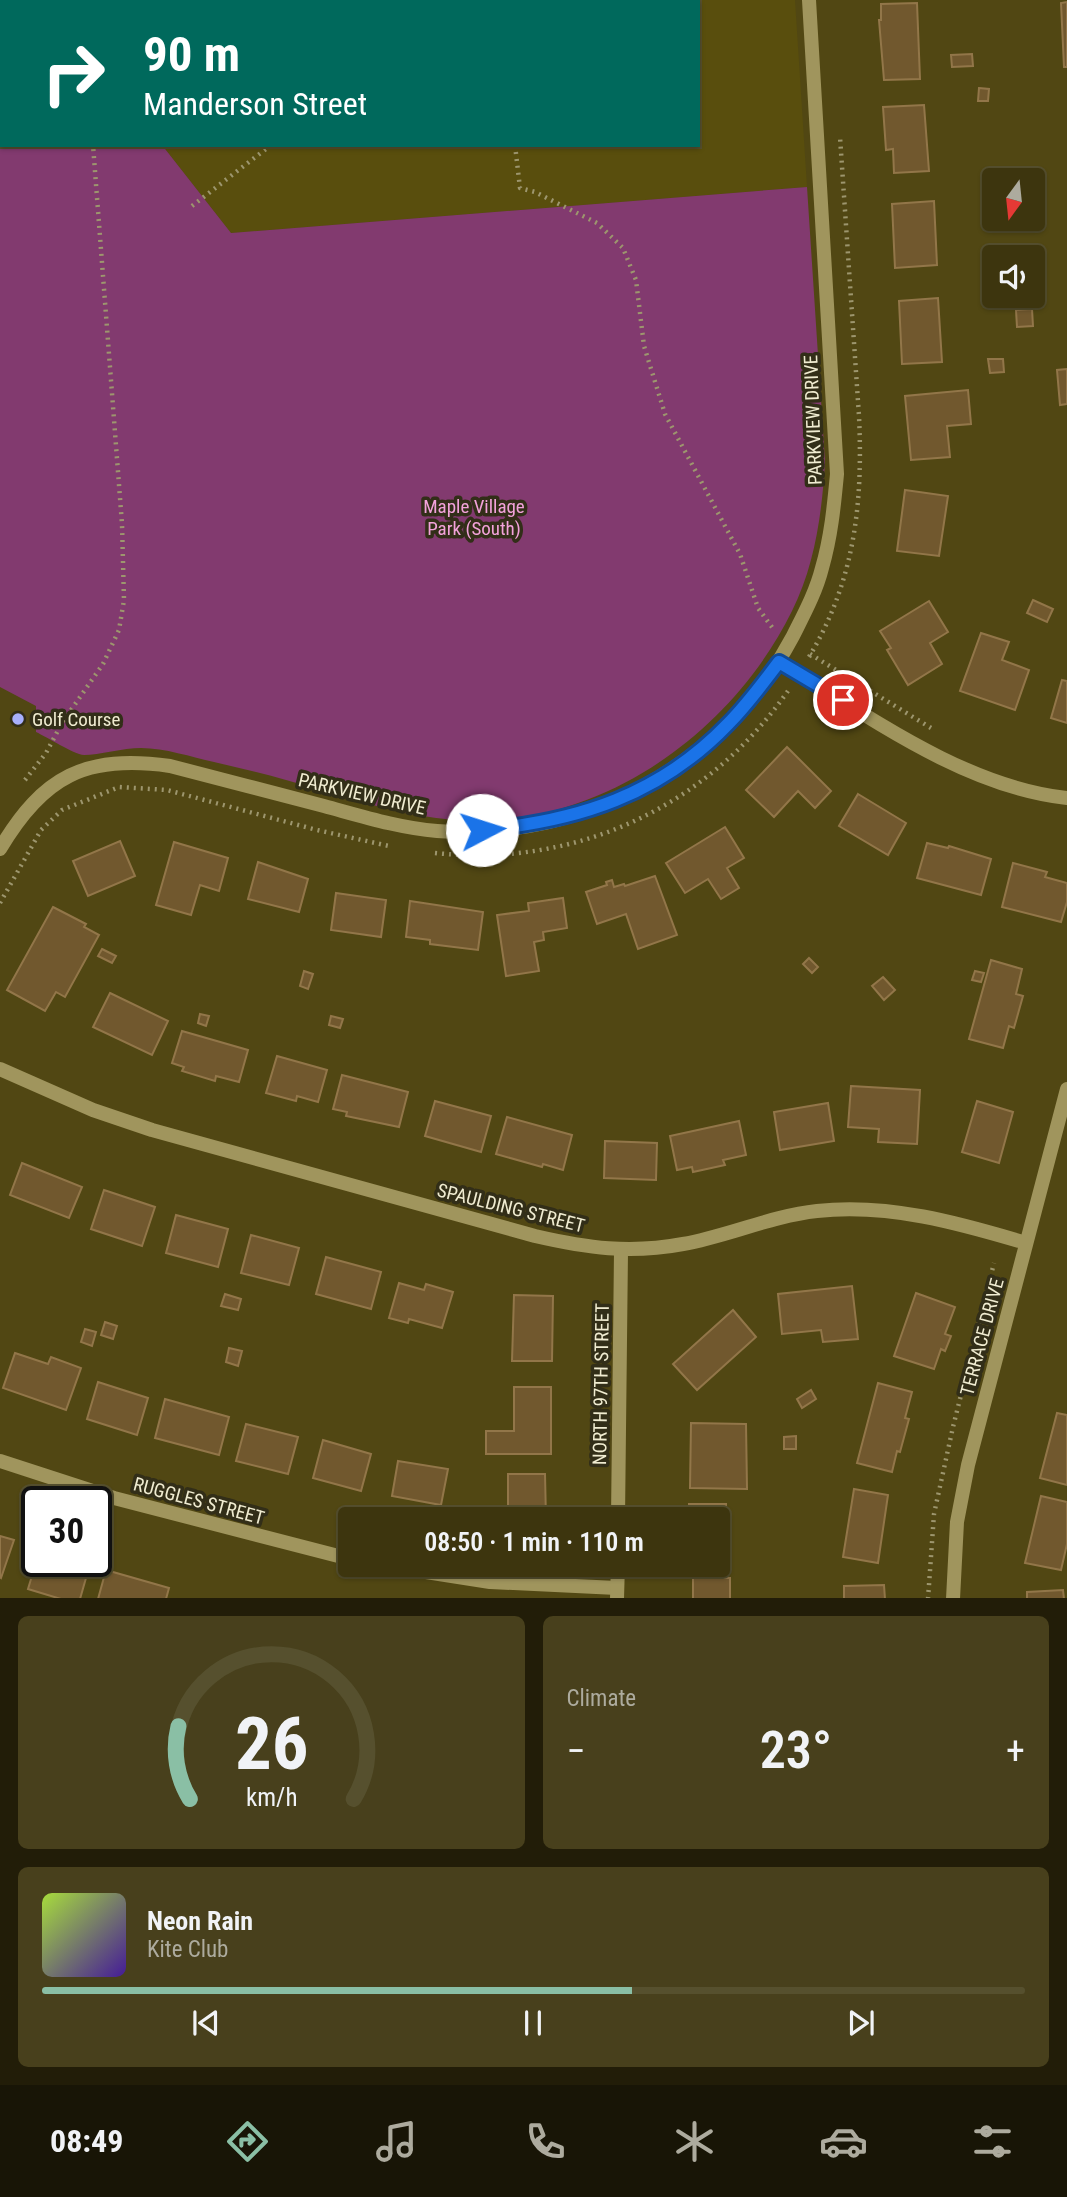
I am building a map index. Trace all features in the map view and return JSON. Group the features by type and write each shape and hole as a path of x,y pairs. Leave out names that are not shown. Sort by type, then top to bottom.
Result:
{"street":[{"name":"PARKVIEW DRIVE","path":"0,849 14,825 43,793 69,775 111,762 139,761 170,765 363,817 436,831 461,832 524,826 569,817 636,791 697,752 727,725 779,662 804,615 822,570 832,527 837,474 809,0"},
{"path":"779,662 929,752 979,776 1012,788 1067,798"},
{"name":"SPAULDING STREET","path":"0,1069 93,1110 152,1130 582,1247 621,1251 683,1244 785,1216 850,1209 914,1214 1026,1244"},
{"name":"TERRACE DRIVE","path":"953,1598 957,1522 968,1465 1067,1089"},
{"name":"NORTH 97TH STREET","path":"618,1507 621,1251"},
{"name":"RUGGLES STREET","path":"0,1461 114,1498 338,1556"},
{"path":"457,1577 617,1593"}],"path":[{"path":"46,753 62,723 114,644 124,600 121,511 93,147"},
{"path":"192,206 268,147"},
{"path":"514,147 520,188 535,192 597,223 623,248 636,280 644,346 665,414 740,554 758,608 774,631"},
{"path":"811,654 936,730"}],"shaded area":[{"path":"700,0 795,0 807,187 231,233 164,147 700,147"}],"green space":[{"name":"Maple Village Park (South)","path":"0,147 164,147 231,233 807,187 825,462 822,500 812,557 792,611 766,656 734,697 696,734 654,766 608,791 559,809 508,819 434,818 159,749 134,748 79,754 36,732 36,706 0,687"}],"building":[{"path":"1067,2 1067,67 1064,67 1061,3"},
{"path":"917,3 920,79 884,80 879,20 881,4"},
{"path":"972,54 973,66 952,67 951,55"},
{"path":"979,88 989,89 988,101 978,101"},
{"path":"924,105 929,171 894,173 893,149 886,150 883,107"},
{"path":"934,201 937,265 895,268 892,204"},
{"path":"938,298 942,362 902,364 899,301"},
{"path":"1032,309 1033,326 1017,327 1016,310"},
{"path":"988,359 1003,359 1004,372 990,373"},
{"path":"1067,369 1067,404 1060,405 1057,370"},
{"path":"968,390 971,424 947,426 950,457 911,460 905,396"},
{"path":"905,490 948,496 939,556 897,551"},
{"path":"1033,600 1053,609 1047,622 1027,613"},
{"path":"929,601 948,632 930,643 942,664 908,685 887,650 891,648 880,631"},
{"path":"981,633 1009,642 1002,660 1029,670 1015,710 960,691"},
{"path":"1062,680 1067,681 1067,723 1051,718"},
{"path":"787,747 831,791 815,808 798,791 774,817 746,790"},
{"path":"858,794 906,823 888,855 839,826"},
{"path":"725,827 744,858 727,868 739,888 721,899 708,879 685,893 666,863"},
{"path":"120,841 135,876 88,896 73,861"},
{"path":"174,842 228,858 219,891 200,885 191,915 156,905"},
{"path":"927,843 948,848 949,846 991,859 981,895 917,878"},
{"path":"258,862 308,879 299,912 248,899"},
{"path":"1013,863 1047,872 1045,877 1067,883 1067,902 1061,922 1002,907"},
{"path":"655,876 677,935 638,949 626,914 597,924 586,892 607,885 606,882 612,880 614,887 625,886"},
{"path":"336,893 386,900 381,937 331,930"},
{"path":"563,898 567,928 543,932 544,940 534,942 539,971 506,976 497,915 529,911 528,903"},
{"path":"410,901 483,912 478,950 430,944 430,940 406,937"},
{"path":"53,907 86,924 84,927 99,935 65,997 56,992 45,1011 7,990"},
{"path":"102,949 116,956 112,963 98,956"},
{"path":"809,958 818,967 812,973 803,964"},
{"path":"991,960 1022,969 1016,994 1023,996 1014,1028 1009,1026 1003,1048 969,1039"},
{"path":"304,971 313,974 308,989 300,986"},
{"path":"975,971 984,973 981,982 972,980"},
{"path":"883,977 895,990 884,1000 872,986"},
{"path":"110,993 168,1021 152,1055 93,1027"},
{"path":"200,1014 209,1016 206,1026 198,1023"},
{"path":"331,1016 343,1019 340,1028 329,1025"},
{"path":"182,1031 248,1050 239,1082 216,1076 215,1081 182,1071 184,1067 172,1063"},
{"path":"277,1056 327,1070 318,1102 297,1096 296,1101 266,1093"},
{"path":"342,1075 408,1092 399,1127 346,1116 347,1112 333,1109"},
{"path":"851,1086 920,1090 917,1144 878,1142 879,1129 848,1127"},
{"path":"435,1101 491,1116 481,1152 425,1136"},
{"path":"977,1101 1013,1112 999,1163 962,1152"},
{"path":"828,1103 834,1141 780,1150 774,1112"},
{"path":"507,1117 572,1135 563,1170 496,1154"},
{"path":"739,1121 746,1155 723,1160 725,1165 693,1172 692,1167 677,1170 670,1136"},
{"path":"605,1141 657,1143 656,1180 604,1178"},
{"path":"22,1163 82,1187 69,1218 10,1195"},
{"path":"104,1190 155,1207 142,1246 91,1229"},
{"path":"176,1215 228,1229 218,1267 166,1253"},
{"path":"251,1235 299,1248 289,1285 241,1273"},
{"path":"326,1257 381,1272 371,1309 316,1294"},
{"path":"399,1283 424,1290 426,1284 453,1292 442,1328 409,1319 408,1323 389,1318"},
{"path":"852,1286 858,1339 823,1342 821,1330 782,1334 778,1294"},
{"path":"916,1293 955,1307 945,1334 951,1336 945,1351 941,1349 934,1369 894,1356"},
{"path":"225,1294 241,1299 238,1310 221,1306"},
{"path":"514,1295 553,1296 552,1361 512,1361"},
{"path":"733,1310 756,1337 697,1390 673,1364"},
{"path":"105,1322 117,1326 113,1339 101,1335"},
{"path":"85,1329 96,1332 92,1346 81,1342"},
{"path":"229,1348 242,1351 238,1366 226,1362"},
{"path":"15,1353 48,1364 51,1357 81,1368 66,1410 3,1388"},
{"path":"98,1382 148,1398 137,1435 87,1419"},
{"path":"878,1383 912,1392 905,1418 909,1419 892,1472 857,1463"},
{"path":"514,1387 551,1387 551,1454 486,1454 486,1431 514,1431"},
{"path":"811,1390 816,1399 802,1408 797,1399"},
{"path":"165,1399 229,1417 219,1455 155,1438"},
{"path":"1057,1413 1067,1415 1067,1485 1040,1478"},
{"path":"691,1423 746,1424 747,1489 690,1488"},
{"path":"246,1424 298,1437 288,1474 236,1461"},
{"path":"796,1436 796,1449 784,1449 784,1437"},
{"path":"323,1440 371,1454 361,1491 313,1478"},
{"path":"398,1461 448,1469 441,1505 392,1496"},
{"path":"508,1474 545,1474 546,1507 508,1507"},
{"path":"854,1489 888,1495 878,1563 843,1557"},
{"path":"1041,1496 1067,1502 1067,1544 1061,1570 1025,1563"},
{"path":"689,1504 726,1504 726,1507 689,1507"},
{"path":"0,1536 14,1540 1,1578 0,1577"},
{"path":"112,1572 169,1588 166,1598 98,1598 104,1577 112,1577"},
{"path":"32,1577 86,1577 80,1598 58,1598 28,1589"},
{"path":"693,1578 730,1578 730,1598 693,1598"},
{"path":"884,1585 885,1598 844,1598 844,1586"},
{"path":"1063,1590 1064,1598 1027,1598 1027,1592"}],"place":[{"name":"Golf Course","path":"18,719"}],"route":[{"path":"482,830 524,826 569,817 603,806 668,773 727,725 779,662 843,700"}]}
